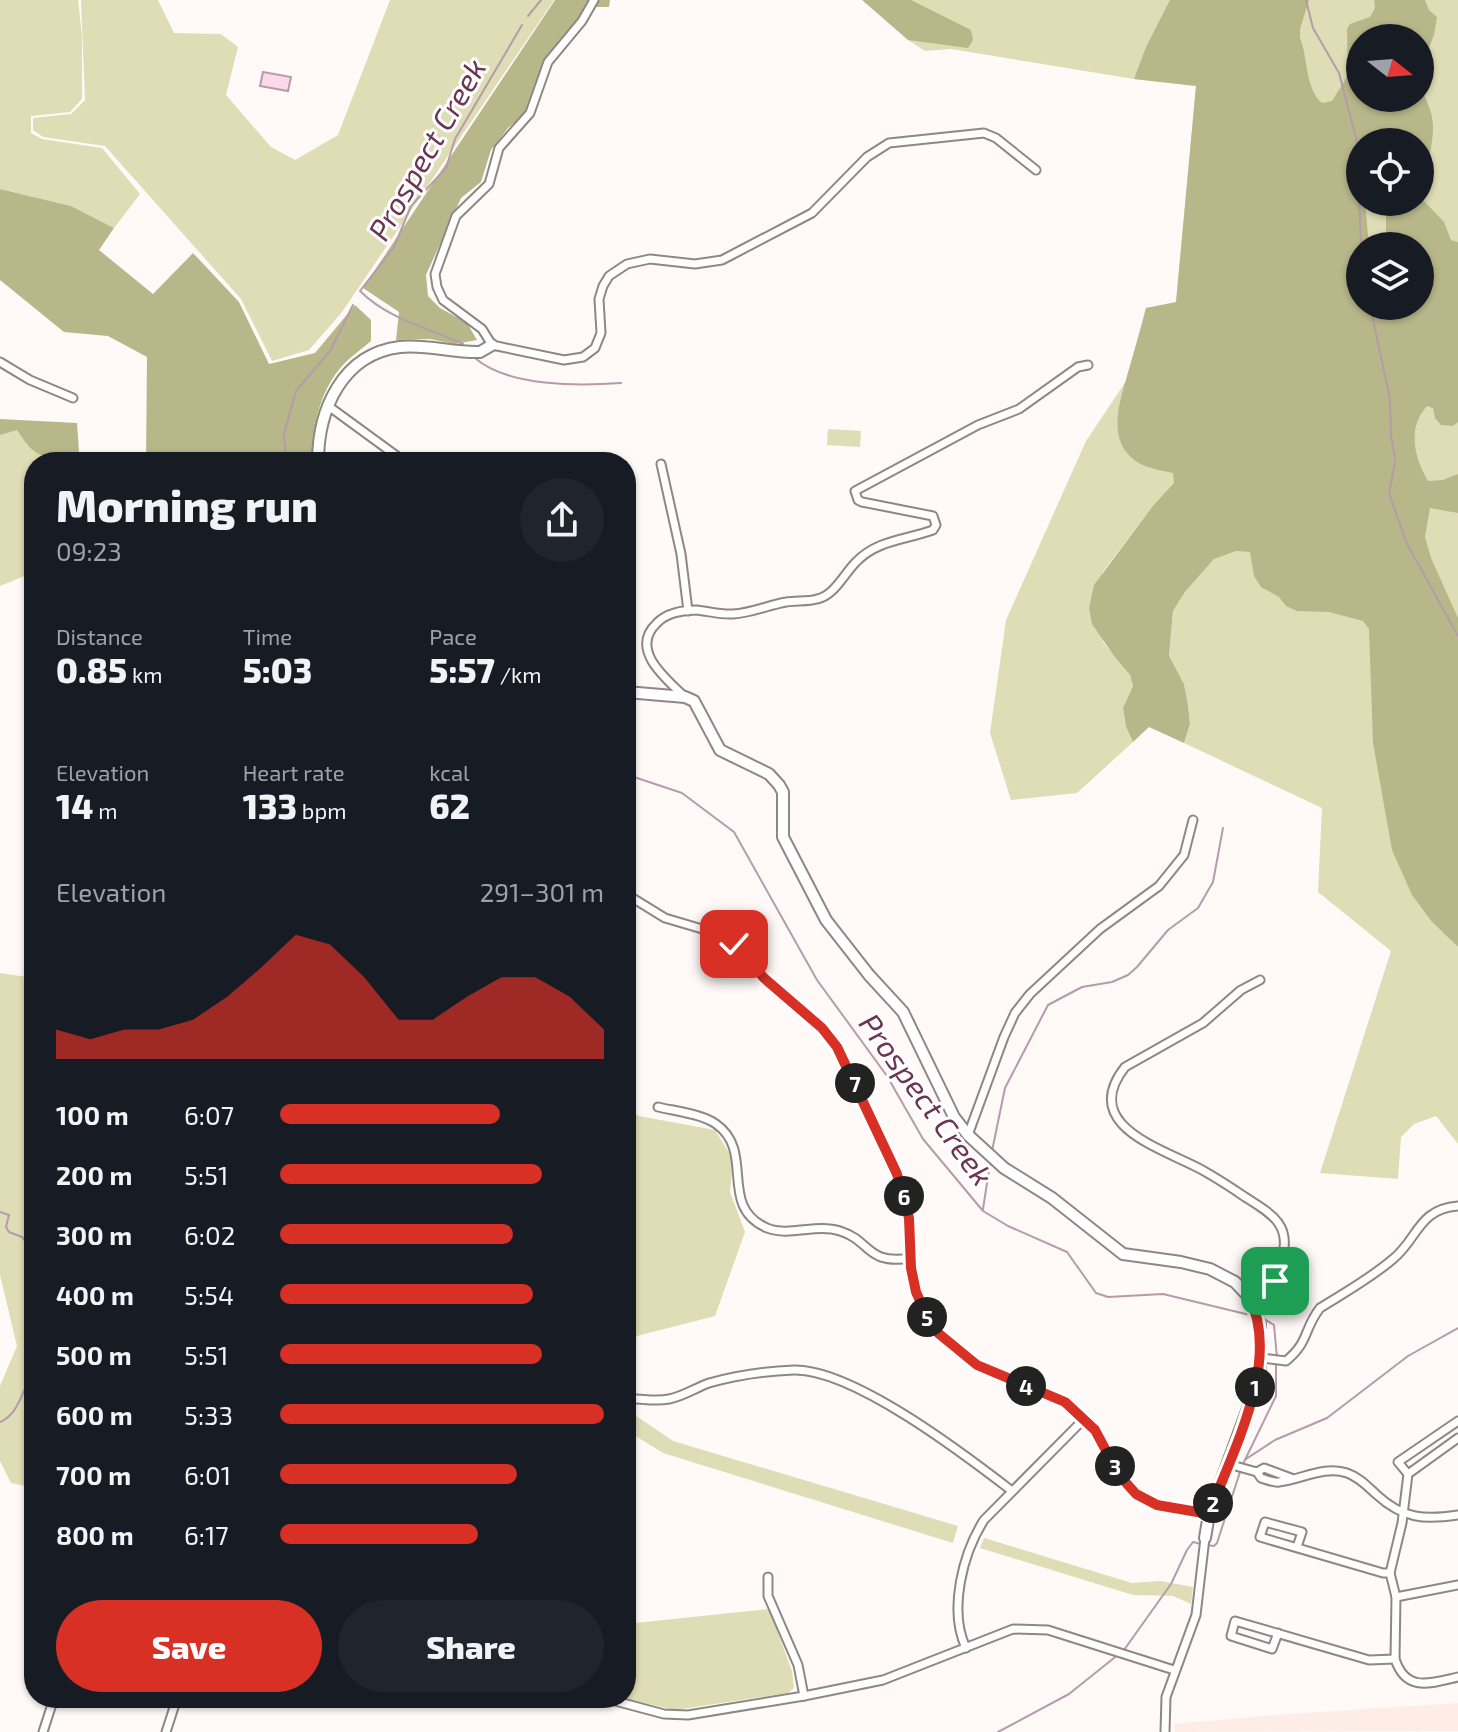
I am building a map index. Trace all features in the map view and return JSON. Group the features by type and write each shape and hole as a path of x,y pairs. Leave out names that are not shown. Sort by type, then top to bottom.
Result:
{"street":[{"path":"492,345 482,329 443,300 435,274 456,216 489,184 499,148 530,113 548,62 582,21 594,0"},
{"path":"318,452 318,436 327,405 348,372 370,355 399,347 480,352 492,345 564,360 583,357 595,348 601,333 599,299 609,276 627,264 650,259 695,264 722,260 812,213 867,157 889,143 984,133 996,138 1036,170"},
{"path":"0,362 30,380 73,398"},
{"path":"685,697 660,673 647,650 645,642 648,633 664,617 688,611 733,614 788,601 819,599 830,593 858,559 871,550 886,542 933,530 936,520 933,516 862,502 855,491 978,425 1019,409 1078,367 1088,365"},
{"path":"327,405 391,452"},
{"path":"661,464 681,554 688,611"},
{"path":"636,693 685,697 694,701 720,750 769,774 779,785 783,792 783,837 826,920 903,1012 954,1117 968,1135 1004,1168 1052,1198 1123,1254 1210,1269 1235,1282 1252,1302 1270,1360 1253,1395 1237,1467 1209,1514 1196,1615 1166,1697 1165,1732"},
{"path":"968,1135 1015,1013 1030,994 1100,929 1159,886 1184,855 1193,820"},
{"path":"636,900 665,918 709,931 734,944 764,978 822,1028 837,1047 897,1174 909,1218 916,1292 938,1333 977,1365 1065,1402 1095,1430 1119,1475 1136,1494 1157,1505 1209,1514"},
{"path":"1252,1302 1275,1281 1285,1239 1281,1227 1270,1213 1205,1171 1135,1138 1121,1125 1112,1106 1112,1097 1117,1077 1125,1067 1203,1023 1241,990 1260,980"},
{"path":"658,1107 713,1122 728,1133 735,1146 737,1189 741,1204 757,1222 769,1229 782,1231 841,1231 856,1239 871,1254 885,1259 911,1258"},
{"path":"1270,1360 1286,1361 1301,1349 1312,1318 1320,1308 1396,1258 1420,1223 1433,1213 1458,1206"},
{"path":"636,1399 665,1400 687,1395 707,1384 751,1376 794,1370 818,1373 860,1390 911,1420 1012,1491"},
{"path":"966,1648 962,1640 958,1605 976,1533 984,1520 1083,1420"},
{"path":"1408,1474 1398,1462 1458,1421"},
{"path":"1458,1438 1408,1474 1390,1573 1396,1597 1395,1659 1404,1676 1419,1683 1458,1677"},
{"path":"1237,1467 1257,1472 1264,1468 1291,1478 1330,1471 1346,1472 1361,1480 1385,1502 1414,1518 1458,1515"},
{"path":"1297,1547 1302,1532 1265,1522 1260,1537 1390,1573"},
{"path":"768,1577 768,1596 798,1665 804,1696"},
{"path":"1396,1597 1458,1585"},
{"path":"1278,1633 1272,1649 1231,1636 1235,1621 1278,1633 1369,1660 1395,1659"},
{"path":"636,1707 664,1714 688,1715 883,1680 1013,1629 1048,1630 1174,1670"},
{"path":"43,1732 51,1708"},
{"path":"166,1732 174,1708"}],"shaded area":[{"path":"0,0 78,0 82,35 82,99 70,112 31,116 31,133 42,139 102,148 140,194 114,228 71,206 0,189"},
{"path":"81,0 158,0 174,33 221,34 238,47 226,95 271,147 295,160 338,135 390,0 554,0 342,312 309,350 272,361 241,299 105,146 43,137 33,130 33,118 71,114 85,100"},
{"path":"555,0 610,0 609,7 590,7 546,61 527,112 508,128 491,150 481,182 461,198 426,275 428,296 440,308 467,323 477,340 455,344 430,339 396,340 399,312 363,288"},
{"path":"862,0 911,0 971,30 973,40 968,48 908,40"},
{"path":"876,0 1458,0 1458,736 1432,922 1458,947 1458,1144 1436,1116 1414,1124 1401,1137 1398,1179 1320,1173 1391,951 1318,892 1322,808 1184,743 1190,724 1188,705 1184,684 1169,657 1173,611 1214,559 1152,507 1102,573 1103,642 1130,675 1133,686 1123,708 1126,727 1133,742 1077,793 1011,800 990,733 1006,620 1086,441 1126,381 1146,308 1176,303 1196,86 951,49 925,51 908,40"},
{"path":"1170,0 1309,0 1300,38 1313,90 1322,103 1332,101 1346,78 1346,112 1430,112 1433,128 1346,128 1346,216 1366,216 1368,232 1346,232 1346,320 1434,320 1434,232 1386,232 1386,216 1434,216 1434,212 1444,222 1451,240 1458,242 1458,422 1453,426 1441,425 1435,418 1433,408 1427,406 1417,424 1415,443 1428,481 1443,480 1458,474 1458,513 1430,508 1425,537 1458,618 1458,947 1432,922 1412,895 1392,850 1373,743 1369,629 1363,621 1329,612 1297,611 1286,606 1279,597 1261,587 1254,576 1250,552 1236,551 1214,559 1173,611 1169,656 1184,684 1188,705 1190,724 1184,743 1149,727 1133,742 1126,727 1123,708 1133,686 1130,675 1092,624 1089,608 1094,585 1152,507 1174,483 1173,473 1141,464 1127,453 1118,431 1118,418 1146,308 1176,302 1196,86 1134,79"},
{"path":"1374,0 1425,0 1429,10 1437,17 1434,35 1434,24 1350,24 1370,17 1375,8"},
{"path":"263,72 291,77 288,91 260,86"},
{"path":"0,189 71,206 114,228 99,250 153,294 193,253 239,302 269,364 315,353 355,305 371,320 371,341 342,366 328,387 315,424 312,452 146,452 147,357 108,336 64,332 0,280"},
{"path":"0,419 77,423 79,452 36,452 17,430 0,435"},
{"path":"828,429 861,431 860,447 827,445"},
{"path":"17,430 37,452 24,452 24,576 0,586 0,435"},
{"path":"0,973 24,977 24,1486 11,1483 0,1461 0,1386 17,1346 0,1275"},
{"path":"636,1114 715,1130 733,1159 730,1192 745,1232 715,1316 637,1336"},
{"path":"636,1416 673,1441 958,1526 953,1543 663,1453 636,1436"},
{"path":"984,1538 1132,1583 1160,1581 1193,1587 1191,1604 1173,1596 1133,1595 980,1548"},
{"path":"769,1609 792,1671 794,1688 788,1693 675,1710 636,1701 636,1623"},
{"path":"1458,1703 1458,1731 1175,1732 1174,1724 1287,1714"}],"waterway":[{"name":"Prospect Creek","path":"528,16 541,0"},
{"path":"1306,0 1313,28 1339,73 1357,142 1360,232"},
{"name":"Prospect Creek","path":"463,344 396,316 360,291 394,247 411,206 446,168 455,139 522,25"},
{"name":"Prospect Creek","path":"285,452 284,434 296,391 330,351 353,305"},
{"path":"1373,320 1390,399 1395,459"},
{"path":"475,358 489,368 525,379 565,384 621,383"},
{"path":"1395,463 1389,493 1406,542 1458,636"},
{"name":"Prospect Creek","path":"636,778 682,793 734,832 817,980 887,1076 923,1139 983,1211 1008,1226 1067,1252 1096,1293 1108,1297 1163,1294 1254,1316"},
{"path":"992,1151 1005,1088 1048,1005 1082,987 1112,982 1128,975 1168,930 1198,908 1213,882 1223,828"},
{"path":"983,1209 990,1164"},
{"path":"0,1212 9,1215 6,1227 9,1232 24,1239"},
{"name":"Prospect Creek","path":"1261,1317 1274,1325 1277,1358"},
{"path":"1246,1459 1275,1440 1327,1418 1408,1356 1458,1328"},
{"name":"Prospect Creek","path":"1242,1466 1276,1396 1276,1364"},
{"path":"0,1422 12,1413 24,1390"},
{"name":"Prospect Creek","path":"1207,1545 1217,1543 1240,1472"},
{"name":"Prospect Creek","path":"1124,1650 1171,1584 1187,1550 1193,1542 1201,1544"},
{"name":"Prospect Creek","path":"998,1732 1069,1694 1119,1654"}],"route":[{"path":"734,944 764,978 822,1028 837,1047 882,1138 905,1196 916,1292 938,1333 977,1365 1065,1402 1095,1430 1126,1485 1145,1500 1209,1514 1253,1395 1260,1366 1260,1324 1249,1297 1268,1289 1275,1281"}]}
